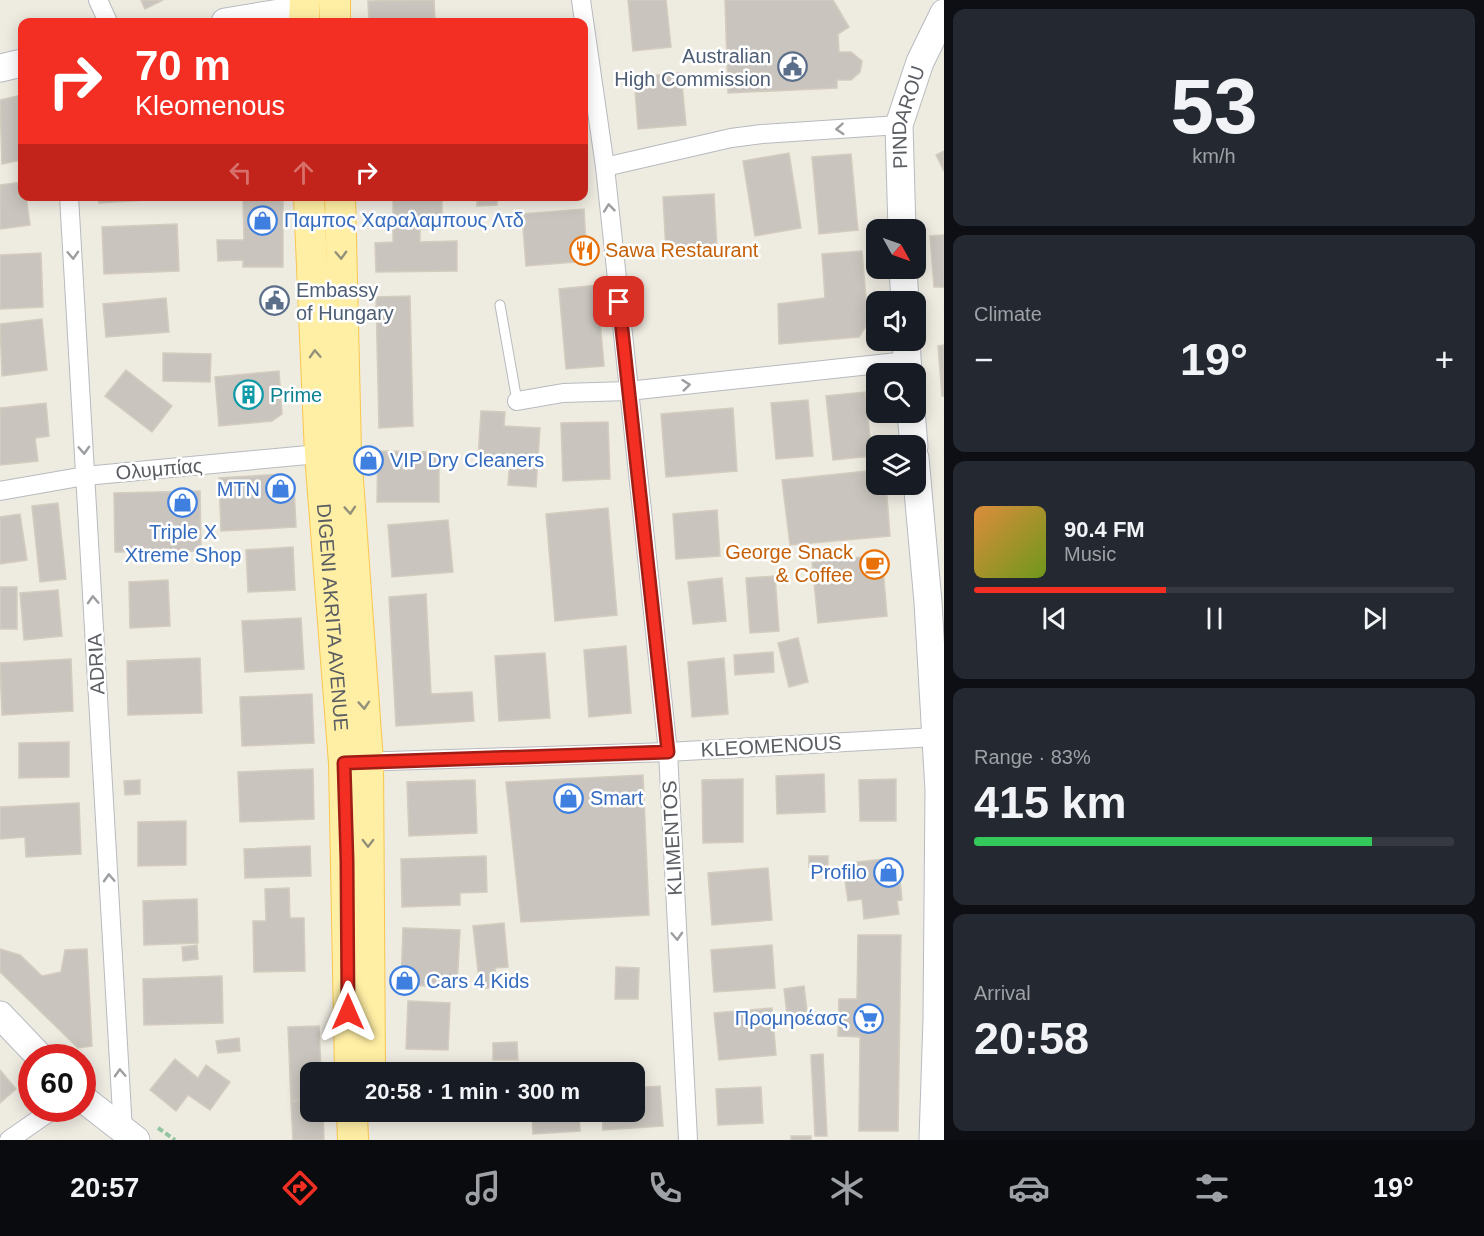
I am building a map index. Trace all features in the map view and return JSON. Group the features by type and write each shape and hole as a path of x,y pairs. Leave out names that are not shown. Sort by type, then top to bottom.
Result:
{"main road":[{"name":"DIGENI AKRITA AVENUE","path":"309,201 310,272 368,767 370,1062"},
{"name":"DIGENI AKRITA AVENUE","path":"333,453 340,201"},
{"name":"DIGENI AKRITA AVENUE","path":"351,1062 368,767"},
{"path":"352,1122 353,1140"},
{"path":"371,1122 371,1140"}],"street":[{"path":"98,0 106,18"},
{"name":"KLIMENTOS","path":"581,0 584,18"},
{"path":"251,18 304,10 335,9"},
{"name":"PINDAROU","path":"902,219 899,125 920,63 944,13"},
{"name":"KLIMENTOS","path":"588,49 605,167 668,752 688,1140"},
{"path":"0,68 18,64"},
{"path":"605,167 731,138 899,125"},
{"name":"ADRIA","path":"69,201 130,1136"},
{"path":"517,401 563,393 628,391 907,358"},
{"name":"Ολυμπίας","path":"0,491 86,476 333,453"},
{"path":"920,495 936,602 935,737 941,790 940,1020 933,1140"},
{"name":"KLEOMENOUS","path":"368,767 935,737"},
{"path":"0,1015 28,1044"},
{"path":"96,1109 130,1136"},
{"path":"9,1140 35,1122"}],"lane":[{"path":"500,305 517,401"}],"building":[{"path":"141,0 163,0 145,9"},
{"path":"434,0 435,18 369,18 368,1"},
{"path":"628,0 666,0 671,47 633,51"},
{"path":"725,0 833,0 849,27 838,34 839,52 851,52 862,61 860,72 851,80 837,80 837,88 728,93"},
{"path":"681,73 686,125 638,129 634,77"},
{"path":"18,96 18,161 2,164 0,100"},
{"path":"944,151 944,171 936,155"},
{"path":"789,153 801,228 755,236 743,161"},
{"path":"851,154 858,230 819,234 812,157"},
{"path":"18,183 18,201 27,201 30,225 0,229 0,185"},
{"path":"714,194 717,248 666,251 663,197"},
{"path":"99,201 131,201 99,203"},
{"name":"Παμπος Χαραλαμπους Λτδ","path":"243,201 283,201 283,267 243,267 243,260 218,261 217,240 244,240"},
{"path":"393,201 442,201 442,229 420,229 420,242 457,241 457,271 376,272 375,243 393,242"},
{"path":"477,201 497,201 497,205 477,206"},
{"path":"584,209 587,261 526,266 522,214"},
{"path":"177,224 179,271 104,274 102,227"},
{"path":"944,235 944,287 934,287 930,236"},
{"path":"862,251 866,326 859,337 779,344 778,304 825,298 822,254"},
{"path":"41,253 43,307 0,309 0,255"},
{"path":"597,285 604,366 566,369 559,289"},
{"path":"410,296 413,426 379,428 376,297"},
{"path":"166,298 169,332 106,337 103,304"},
{"path":"42,319 47,370 2,376 0,324"},
{"path":"944,345 944,396 942,396 938,346"},
{"path":"163,353 211,354 210,382 163,381"},
{"path":"126,370 172,406 152,432 105,396"},
{"name":"Prime","path":"279,371 282,414 272,421 219,426 215,377"},
{"path":"865,392 866,423 868,423 870,435 866,435 866,457 833,460 826,396"},
{"path":"808,400 813,456 776,459 771,403"},
{"path":"46,403 49,436 35,438 38,461 0,465 0,408"},
{"path":"733,408 737,471 666,477 661,414"},
{"path":"481,411 505,412 504,426 540,428 536,487 508,485 510,460 478,458"},
{"path":"608,422 610,479 563,481 561,423"},
{"path":"378,451 439,452 439,502 377,502"},
{"path":"866,471 866,495 887,495 890,536 790,545 782,480"},
{"path":"283,474 294,488 296,527 221,531 219,478"},
{"path":"200,491 201,551 115,552 114,493"},
{"path":"58,503 66,579 40,582 32,506"},
{"path":"608,508 617,615 555,621 546,514"},
{"path":"717,510 720,556 676,559 673,514"},
{"path":"20,514 27,560 0,564 0,517"},
{"path":"448,520 453,572 392,577 388,525"},
{"path":"293,547 295,590 248,592 246,550"},
{"path":"882,555 887,616 818,623 812,562"},
{"path":"775,576 779,631 750,633 746,578"},
{"path":"722,578 726,621 693,624 688,582"},
{"path":"168,580 170,626 130,628 129,582"},
{"path":"0,587 17,587 17,629 0,629"},
{"path":"58,590 62,636 24,640 20,593"},
{"path":"426,594 431,694 472,692 474,721 396,726 389,597"},
{"path":"301,618 304,669 245,672 242,621"},
{"path":"798,638 808,682 789,687 778,643"},
{"path":"626,646 631,713 589,717 584,650"},
{"path":"773,652 774,672 735,675 734,655"},
{"path":"545,653 550,718 499,721 495,656"},
{"path":"200,658 202,713 128,715 127,661"},
{"path":"724,658 728,714 692,717 688,662"},
{"path":"71,659 73,711 2,715 0,663"},
{"path":"312,694 314,743 242,746 240,697"},
{"path":"69,742 69,777 19,778 19,743"},
{"path":"313,769 314,819 240,822 238,772"},
{"path":"824,774 825,812 777,814 776,776"},
{"path":"643,775 649,915 521,922 506,782"},
{"path":"743,779 743,842 703,843 702,780"},
{"path":"896,779 896,821 860,821 859,780"},
{"path":"140,780 140,794 125,795 124,781"},
{"path":"475,780 477,833 409,836 407,782"},
{"path":"79,803 81,854 26,857 25,837 0,839 0,807"},
{"path":"186,821 186,865 138,866 138,822"},
{"path":"310,846 311,876 245,878 244,849"},
{"path":"486,856 487,892 460,893 460,905 402,907 401,859"},
{"path":"809,856 828,856 828,867 809,867"},
{"path":"892,858 894,870 899,870 902,900 897,901 899,914 864,919 862,899 848,901 845,881 852,880 849,863"},
{"path":"768,868 772,920 712,925 708,873"},
{"path":"289,888 290,918 304,918 305,971 254,972 253,921 266,921 265,889"},
{"path":"197,899 198,943 144,945 143,901"},
{"path":"504,923 508,967 495,968 496,987 480,989 473,926"},
{"path":"403,928 460,930 457,987 401,985"},
{"name":"Προμηοέασς","path":"858,935 901,935 898,1131 859,1131 860,1037 838,1036 839,999 857,999"},
{"path":"197,945 198,959 183,961 182,947"},
{"path":"772,945 775,988 714,992 711,950"},
{"path":"0,949 20,955 42,976 61,972 65,950 87,949 92,1044 74,1044 0,972"},
{"path":"616,967 639,968 638,999 615,999"},
{"path":"222,976 223,1023 144,1025 143,979"},
{"path":"804,986 807,1011 787,1014 784,989"},
{"path":"408,1001 450,1003 448,1050 406,1049"},
{"path":"772,1008 776,1055 719,1060 714,1013"},
{"path":"319,1026 321,1062 300,1062 300,1101 291,1101 288,1027"},
{"path":"239,1038 240,1051 218,1053 216,1041"},
{"path":"517,1042 518,1060 493,1060 493,1043"},
{"path":"823,1054 827,1136 815,1136 811,1055"},
{"path":"175,1059 198,1078 206,1065 230,1082 210,1110 188,1095 176,1111 150,1090"},
{"path":"0,1070 16,1089 0,1103"},
{"path":"660,1086 663,1126 603,1130 603,1122 645,1122 645,1087"},
{"path":"761,1087 763,1123 718,1125 716,1089"},
{"path":"291,1101 300,1101 300,1122 323,1122 324,1140 293,1140"},
{"path":"532,1122 580,1122 580,1131 533,1134"},
{"path":"791,1136 811,1136 811,1140 791,1140"}],"place":[{"name":"Australian High Commission","path":"792,67"},
{"name":"Παμπος Χαραλαμπους Λτδ","path":"263,220"},
{"name":"Sawa Restaurant","path":"584,250"},
{"name":"Embassy of Hungary","path":"275,301"},
{"name":"Prime","path":"249,395"},
{"name":"VIP Dry Cleaners","path":"369,460"},
{"name":"MTN","path":"281,489"},
{"name":"Triple X Xtreme Shop","path":"183,502"},
{"name":"George Snack & Coffee","path":"874,564"},
{"name":"Smart","path":"569,798"},
{"name":"Profilo","path":"888,872"},
{"name":"Cars 4 Kids","path":"405,981"},
{"name":"Προμηοέασς","path":"869,1018"}],"route":[{"path":"348,1012 344,763 668,752 619,302"}]}
